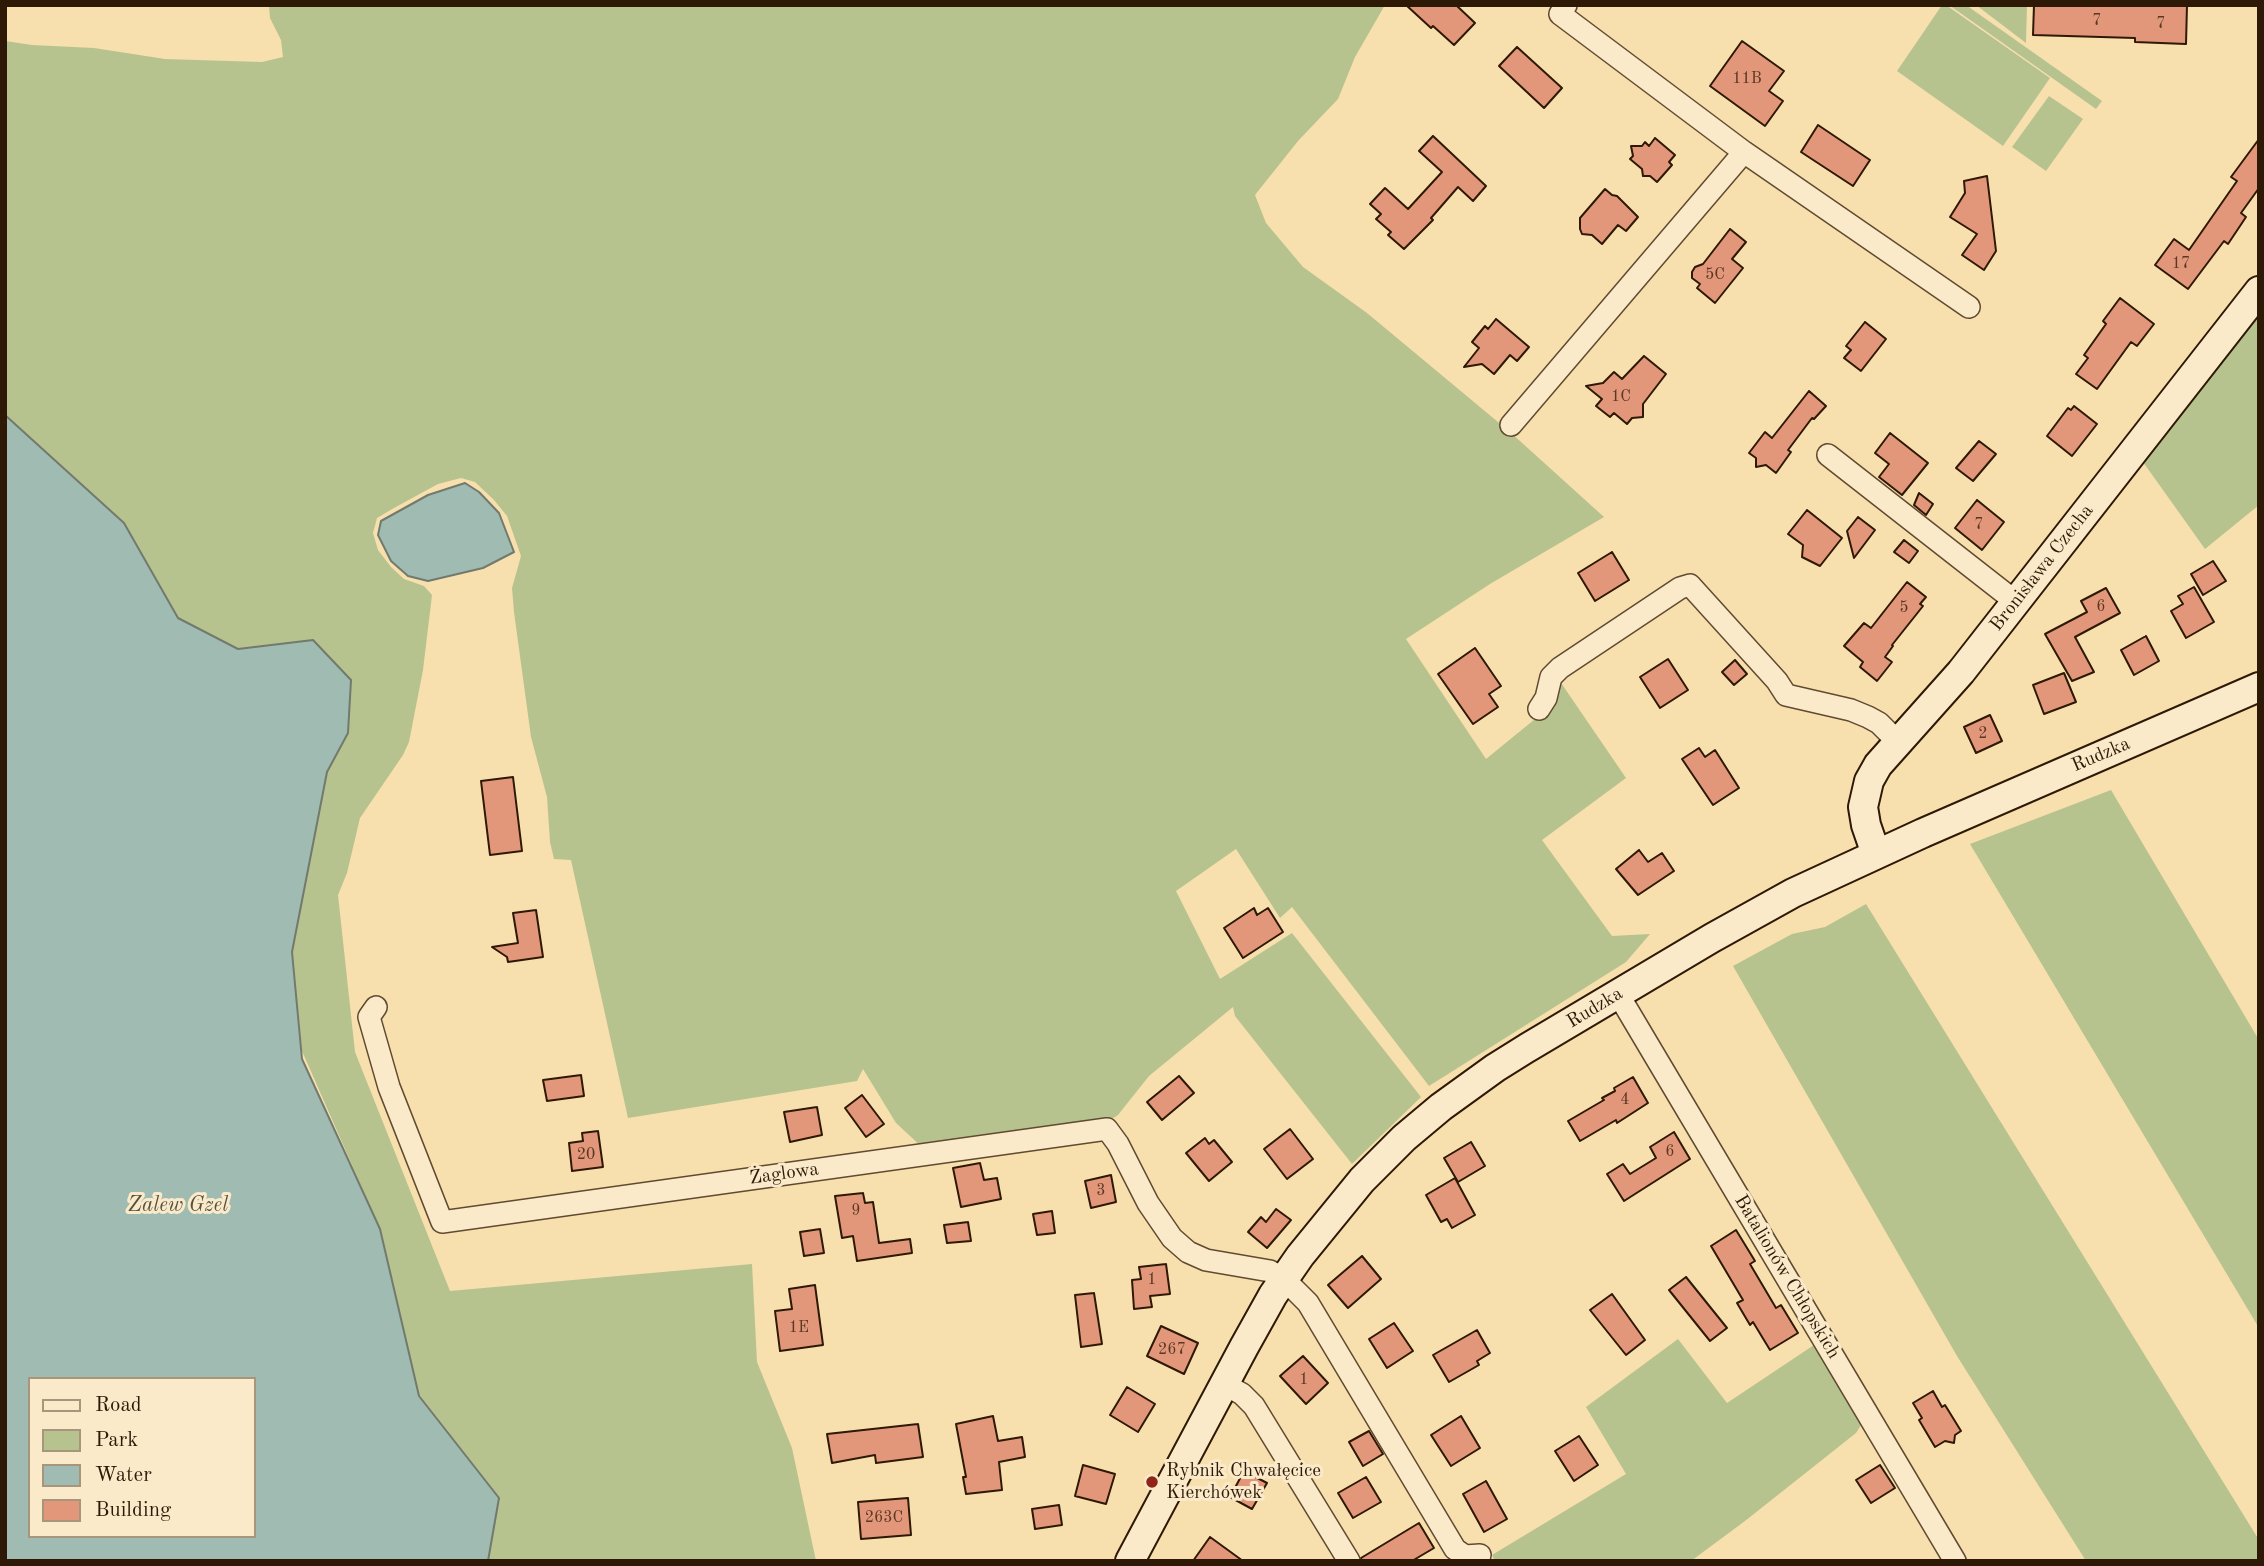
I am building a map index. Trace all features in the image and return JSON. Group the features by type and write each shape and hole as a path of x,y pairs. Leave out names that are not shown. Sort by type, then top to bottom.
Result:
{"main road":[{"name":"Bronisława Czecha","path":"1876,854 1864,818 1864,795 1872,774 1961,671 2259,291"},
{"name":"Rudzka","path":"1130,1561 1224,1384 1284,1279 1349,1194 1420,1125 1495,1068 1769,906 1876,854 2259,687"}],"street":[{"path":"1566,5 1560,15 1744,152 1969,307"},
{"path":"1511,425 1744,152"},
{"path":"1828,455 2016,602"},
{"path":"1539,709 1546,698 1551,677 1560,668 1680,588 1690,585 1777,681 1786,695 1851,710 1868,717 1879,723 1898,742"},
{"name":"Batalionów Chłopskich","path":"1618,994 1955,1561"},
{"name":"Żaglowa","path":"376,1007 369,1017 389,1087 442,1222 1107,1129 1172,1238 1188,1252 1206,1260 1270,1271 1284,1279"},
{"path":"1284,1279 1308,1303 1455,1549 1465,1556 1480,1555"},
{"path":"1224,1384 1242,1394 1254,1406 1349,1561"}],"green space":[{"path":"269,5 1385,5 1355,57 1338,99 1298,141 1255,195 1266,223 1303,267 1367,313 1510,432 1604,517 1490,584 1406,639 1486,759 1551,706 1557,677 1626,778 1542,840 1612,936 1650,934 1626,962 1429,1086 1292,907 1280,918 1236,849 1176,891 1220,979 1292,933 1421,1097 1352,1164 1235,1016 1233,1007 1149,1076 1118,1115 1104,1124 923,1148 896,1123 863,1069 857,1081 628,1118 571,860 554,859 550,842 547,797 531,737 514,612 512,588 521,556 507,516 475,482 461,478 438,484 377,518 373,533 378,550 391,567 404,579 424,586 432,595 423,670 409,742 360,818 347,873 338,895 355,1052 450,1291 752,1264 757,1362 792,1448 816,1561 488,1561 498,1498 419,1396 380,1229 302,1051 292,952 327,772 348,733 313,640 238,649 178,618 124,523 5,415 5,41 94,48 165,59 262,62 283,57 281,40 270,18"},
{"path":"1942,5 1946,5 2050,78 2003,146 1897,71"},
{"path":"1949,5 1966,5 2102,101 2096,109"},
{"path":"1976,5 2027,5 2026,43"},
{"path":"2049,96 2083,119 2046,171 2012,147"},
{"path":"2259,310 2259,505 2205,549 2143,462"},
{"path":"2111,790 2259,1040 2259,1328 1970,844"},
{"path":"1866,904 2259,1540 2259,1561 2086,1561 1957,1356 1733,966 1792,934 1825,927"},
{"path":"1678,1339 1727,1403 1817,1343 1863,1422 1856,1433 1691,1561 1495,1561 1492,1555 1626,1474 1586,1407"}],"water":[{"name":"Zalew Gzel","path":"5,415 124,523 178,618 238,649 313,640 351,680 348,733 327,772 292,952 302,1059 380,1229 419,1396 499,1498 488,1561 5,1561"},
{"path":"465,483 479,492 499,513 514,552 483,568 428,581 408,576 391,561 378,535 381,521 428,495"}],"building":[{"path":"1406,5 1456,5 1475,23 1454,45"},
{"path":"2034,5 2187,5 2186,44 2135,42 2135,38 2033,35"},
{"path":"1742,41 1784,71 1769,91 1783,101 1765,126 1710,86"},
{"path":"1517,47 1562,88 1544,108 1499,66"},
{"path":"1818,125 1870,160 1853,186 1801,152"},
{"path":"1433,136 1486,186 1473,201 1458,187 1431,218 1433,220 1404,249 1388,235 1391,232 1376,219 1381,214 1370,204 1385,188 1408,209 1442,172 1419,151"},
{"path":"1655,138 1675,155 1669,162 1672,165 1657,182 1650,176 1643,176 1642,169 1630,159 1633,156 1631,146 1642,146 1645,142 1649,146"},
{"path":"2259,139 2259,188 2241,213 2246,217 2228,244 2224,241 2188,289 2155,265 2174,239 2189,250 2237,181 2231,177"},
{"path":"1987,176 1996,251 1984,270 1962,255 1977,234 1950,217 1965,193 1964,181"},
{"path":"1605,189 1617,196 1638,217 1626,231 1618,225 1602,244 1592,235 1582,234 1580,218"},
{"path":"1730,229 1746,242 1732,259 1743,268 1715,303 1697,288 1700,284 1692,278 1692,272 1695,267 1703,264"},
{"path":"2120,298 2154,324 2137,346 2131,342 2097,389 2076,374 2088,358 2084,355 2106,324 2103,321"},
{"path":"1496,319 1529,347 1517,361 1510,355 1494,374 1482,364 1464,367 1479,348 1472,342 1485,326 1488,329"},
{"path":"1865,322 1886,339 1861,371 1844,358 1851,350 1846,346"},
{"path":"1644,356 1666,374 1643,404 1643,417 1632,418 1627,424 1614,413 1610,417 1596,406 1602,399 1586,386 1603,383 1614,372 1622,379"},
{"path":"1809,391 1826,406 1812,418 1788,450 1791,452 1776,473 1766,465 1756,467 1756,458 1749,453 1765,432 1772,438"},
{"path":"2074,406 2097,424 2072,456 2047,436 2068,408 2071,410"},
{"path":"1890,433 1928,463 1902,495 1879,477 1889,464 1875,453"},
{"path":"1979,441 1996,454 1973,481 1956,468"},
{"path":"1919,493 1933,504 1926,515 1914,505"},
{"path":"1977,500 2004,522 1982,550 1955,528"},
{"path":"1807,510 1842,538 1820,566 1802,557 1803,545 1788,534"},
{"path":"1858,517 1875,530 1854,558 1847,531"},
{"path":"1904,540 1918,551 1909,563 1894,552"},
{"path":"1612,552 1629,580 1595,601 1578,573"},
{"path":"2213,561 2226,581 2203,595 2191,574"},
{"path":"1907,582 1926,597 1920,604 1923,606 1885,657 1892,662 1877,681 1860,667 1863,662 1844,646 1864,623 1871,628"},
{"path":"2194,587 2214,622 2186,638 2171,611 2183,604 2178,596"},
{"path":"2106,588 2120,613 2075,637 2094,672 2072,681 2045,634 2087,612 2081,601"},
{"path":"2146,636 2159,661 2134,675 2121,650"},
{"path":"1475,648 1501,686 1489,694 1498,707 1473,724 1438,674"},
{"path":"1668,659 1688,690 1660,708 1640,677"},
{"path":"1735,660 1747,674 1734,685 1722,672"},
{"path":"2064,673 2076,702 2044,714 2033,685"},
{"path":"1990,715 2002,741 1976,753 1964,727"},
{"path":"1699,748 1705,757 1715,750 1739,788 1713,805 1682,759"},
{"path":"513,777 522,851 490,855 481,781"},
{"path":"1639,850 1648,862 1662,853 1674,871 1638,895 1616,869"},
{"path":"1254,908 1257,915 1268,908 1283,932 1243,958 1224,928"},
{"path":"536,910 543,957 508,962 507,957 492,947 518,943 513,913"},
{"path":"581,1075 584,1096 547,1101 543,1080"},
{"path":"1179,1076 1194,1093 1162,1120 1147,1102"},
{"path":"1633,1077 1648,1103 1617,1123 1616,1120 1580,1141 1568,1121 1604,1100 1602,1098 1615,1091 1614,1088"},
{"path":"862,1095 884,1124 866,1137 845,1108"},
{"path":"817,1107 822,1135 790,1142 784,1112"},
{"path":"1290,1129 1313,1159 1287,1179 1264,1149"},
{"path":"598,1131 603,1167 572,1171 569,1143 583,1141 582,1133"},
{"path":"1674,1132 1690,1159 1624,1201 1607,1174 1623,1164 1630,1174 1656,1158 1650,1147"},
{"path":"1205,1138 1209,1144 1214,1140 1232,1162 1209,1181 1186,1153"},
{"path":"1471,1142 1485,1166 1458,1182 1444,1158"},
{"path":"980,1163 984,1180 997,1178 1001,1199 961,1207 953,1168"},
{"path":"1111,1175 1116,1202 1091,1208 1085,1181"},
{"path":"1455,1178 1475,1215 1452,1228 1447,1219 1441,1222 1426,1195"},
{"path":"863,1193 865,1203 873,1202 879,1243 910,1239 912,1253 857,1261 853,1236 842,1238 835,1196"},
{"path":"1276,1209 1291,1220 1267,1248 1248,1232 1261,1217 1266,1222"},
{"path":"1052,1211 1055,1233 1037,1235 1033,1214"},
{"path":"968,1222 971,1241 947,1243 944,1225"},
{"path":"820,1229 824,1253 804,1256 800,1232"},
{"path":"1736,1230 1755,1261 1750,1264 1776,1308 1781,1305 1798,1333 1770,1350 1753,1322 1750,1325 1737,1303 1743,1300 1711,1246"},
{"path":"1362,1256 1381,1279 1348,1308 1328,1285"},
{"path":"1166,1264 1170,1294 1150,1296 1152,1307 1134,1309 1132,1280 1141,1279 1139,1267"},
{"path":"1686,1277 1727,1328 1710,1341 1669,1290"},
{"path":"815,1285 823,1345 780,1351 775,1311 792,1309 789,1289"},
{"path":"1094,1293 1102,1344 1081,1347 1075,1295"},
{"path":"1612,1294 1645,1340 1626,1355 1590,1310"},
{"path":"1394,1323 1413,1351 1387,1368 1369,1339"},
{"path":"1161,1326 1198,1343 1184,1374 1147,1356"},
{"path":"1477,1330 1490,1353 1477,1361 1479,1365 1449,1382 1433,1355"},
{"path":"1303,1356 1328,1383 1306,1404 1280,1376"},
{"path":"1127,1387 1155,1404 1138,1432 1110,1415"},
{"path":"1933,1391 1961,1431 1955,1435 1954,1443 1945,1441 1935,1447 1919,1420 1922,1418 1913,1403"},
{"path":"993,1416 998,1441 1022,1437 1025,1457 999,1462 1002,1490 966,1494 963,1477 966,1477 956,1424"},
{"path":"1461,1416 1480,1448 1451,1466 1431,1435"},
{"path":"918,1424 923,1457 876,1463 875,1455 832,1463 827,1434"},
{"path":"1369,1431 1383,1454 1363,1466 1349,1442"},
{"path":"1579,1436 1598,1465 1574,1481 1555,1451"},
{"path":"1083,1465 1115,1474 1106,1504 1075,1496"},
{"path":"1880,1465 1895,1488 1871,1503 1856,1480"},
{"path":"1244,1471 1267,1483 1252,1509 1230,1497"},
{"path":"1366,1477 1381,1502 1353,1518 1338,1493"},
{"path":"1486,1481 1507,1519 1484,1532 1463,1494"},
{"path":"908,1498 911,1535 861,1539 858,1502"},
{"path":"1059,1505 1062,1525 1035,1529 1032,1509"},
{"path":"1419,1523 1434,1548 1412,1561 1362,1561 1361,1558"},
{"path":"1210,1537 1243,1561 1193,1561"}],"place":[{"name":"Rybnik Chwałęcice Kierchówek","path":"1152,1482"}]}
